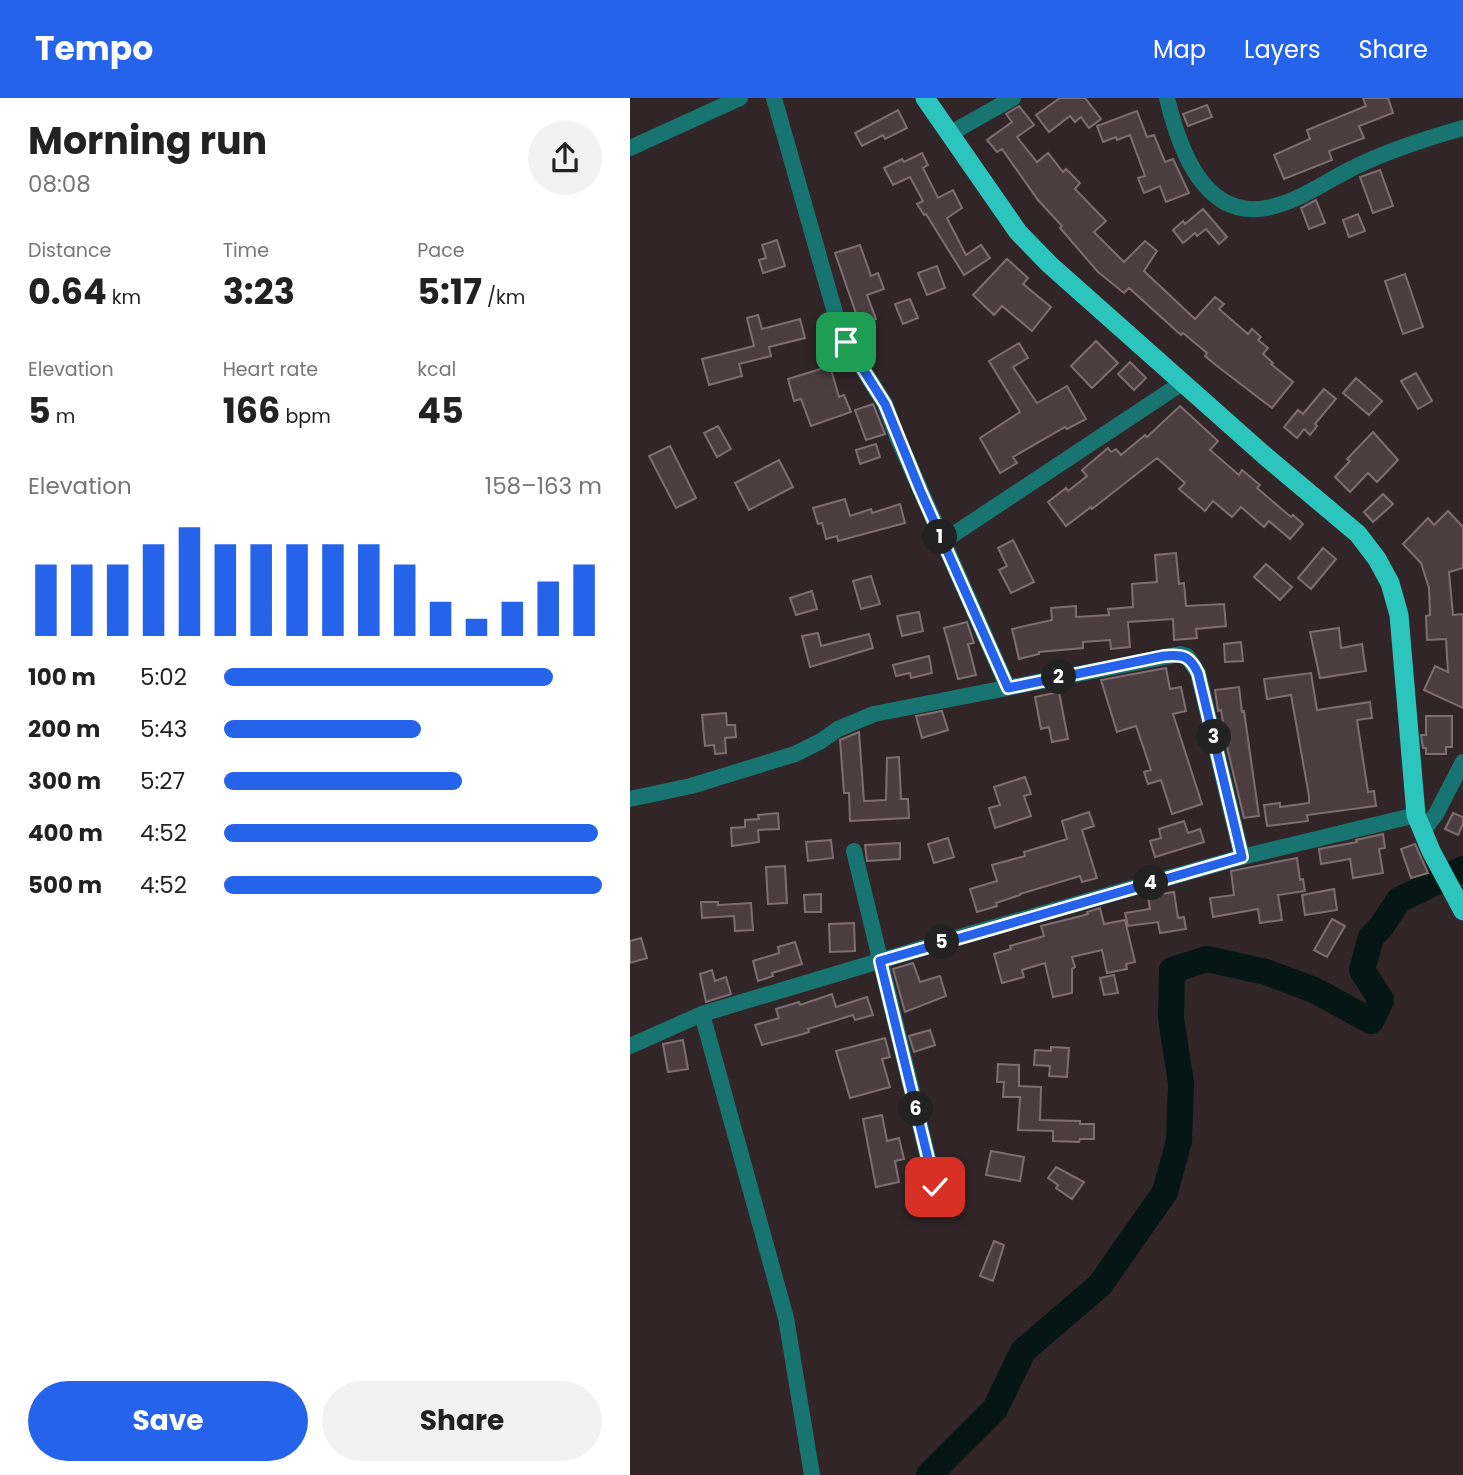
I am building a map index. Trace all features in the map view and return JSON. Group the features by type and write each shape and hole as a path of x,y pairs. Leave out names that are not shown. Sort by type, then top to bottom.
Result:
{"highway":[{"path":"925,98 1018,232 1049,264 1264,455 1358,534 1377,559 1390,583 1399,615 1417,815 1460,906"}],"street":[{"path":"630,148 740,98"},
{"path":"774,98 835,317 846,342 885,404 942,542 1008,688"},
{"path":"951,133 1013,98"},
{"path":"1167,98 1174,129 1188,161 1209,192 1237,208 1252,210 1272,207 1296,198 1359,165 1417,142 1463,128"},
{"path":"942,542 1182,383"},
{"path":"630,799 691,786 795,754 838,729 874,714 1180,654 1187,656 1198,673 1242,857"},
{"path":"630,1046 702,1014 880,961 1242,857 1417,815 1436,814 1463,762"},
{"path":"1417,815 1447,790"},
{"path":"854,851 935,1187"},
{"path":"702,1014 786,1318 813,1475"}],"building":[{"path":"1060,98 1085,98 1101,119 1089,128 1081,117 1075,122 1070,116 1049,132 1036,115"},
{"path":"1363,98 1388,98 1393,113 1359,126 1364,138 1329,151 1332,160 1284,179 1274,155 1310,139 1307,130 1366,106"},
{"path":"1207,105 1212,117 1188,126 1183,114"},
{"path":"1019,106 1034,125 1017,137 1037,162 1048,153 1063,172 1066,169 1080,183 1075,189 1106,221 1094,232 1124,262 1145,241 1157,251 1144,271 1195,319 1215,297 1224,304 1219,309 1248,334 1252,329 1261,337 1258,340 1268,348 1263,354 1293,382 1272,408 1205,356 1207,353 1183,333 1181,335 1129,288 1124,293 1098,272 1060,228 1062,226 1038,200 1002,149 997,152 987,140 1012,122 1006,114"},
{"path":"898,110 907,128 885,139 883,135 862,146 855,133"},
{"path":"1137,111 1147,137 1154,135 1165,162 1173,159 1189,193 1166,202 1160,186 1144,193 1138,178 1145,176 1130,135 1103,142 1097,126"},
{"path":"922,153 928,165 923,168 938,198 953,190 962,208 947,218 966,255 981,245 990,258 964,275 917,204 923,201 910,177 893,185 884,168"},
{"path":"1380,170 1393,206 1373,213 1360,177"},
{"path":"1316,200 1325,223 1309,229 1301,208"},
{"path":"1203,209 1227,237 1219,244 1206,229 1197,236 1195,233 1183,243 1173,230"},
{"path":"1358,214 1365,231 1349,237 1343,220"},
{"path":"777,240 785,266 763,273 759,260 766,258 762,245"},
{"path":"860,245 871,276 878,273 884,289 867,295 876,319 860,325 835,253"},
{"path":"1007,259 1028,278 1023,284 1051,307 1032,331 1002,306 994,315 973,295"},
{"path":"937,266 945,288 927,295 918,273"},
{"path":"1405,274 1423,327 1403,334 1385,281"},
{"path":"910,299 918,318 903,324 895,304"},
{"path":"758,315 762,329 800,319 805,338 769,347 771,356 739,364 742,376 709,385 702,359 754,346 747,318"},
{"path":"1096,341 1118,363 1092,388 1071,366"},
{"path":"1019,343 1028,358 1013,367 1037,403 1067,386 1086,419 1067,429 1065,427 1013,457 1017,463 1000,473 980,438 1020,412 989,361"},
{"path":"1130,362 1146,378 1134,390 1118,374"},
{"path":"830,366 839,397 844,395 851,412 811,426 801,399 794,401 788,379"},
{"path":"1416,373 1432,401 1418,409 1401,381"},
{"path":"1356,378 1382,401 1369,415 1343,393"},
{"path":"1324,389 1336,399 1315,424 1317,426 1310,435 1304,429 1297,438 1284,427 1298,410 1303,414"},
{"path":"873,404 885,434 866,440 855,410"},
{"path":"1180,406 1218,441 1210,450 1239,475 1242,470 1260,485 1257,488 1303,524 1290,539 1269,521 1264,527 1241,507 1232,517 1213,501 1205,511 1179,489 1185,483 1157,458 1066,526 1048,502 1087,476 1082,470 1108,448 1111,452 1116,449 1121,455 1145,435 1147,437"},
{"path":"718,426 731,449 717,457 704,433"},
{"path":"1373,432 1398,460 1377,482 1368,473 1350,492 1335,477 1350,461 1347,459"},
{"path":"876,444 880,457 860,464 856,450"},
{"path":"670,446 696,498 676,508 649,456"},
{"path":"779,460 793,487 749,510 735,483"},
{"path":"1383,494 1393,504 1373,522 1364,512"},
{"path":"845,499 850,516 871,509 872,513 900,504 905,523 838,541 837,536 826,539 822,523 818,524 813,508"},
{"path":"1448,511 1463,527 1463,568 1449,572 1453,615 1463,614 1463,708 1424,690 1435,666 1448,672 1446,639 1427,640 1429,588 1421,563 1403,544 1428,518 1434,525"},
{"path":"1013,540 1034,582 1011,593 999,570 1007,566 998,548"},
{"path":"1323,548 1336,559 1311,589 1298,578"},
{"path":"1176,553 1179,584 1184,583 1186,606 1224,604 1226,626 1196,629 1197,638 1174,640 1173,619 1128,622 1130,647 1111,649 1110,640 1083,642 1083,648 1039,652 1019,659 1012,629 1052,620 1051,608 1076,606 1076,617 1109,615 1108,609 1133,607 1132,584 1157,582 1155,555"},
{"path":"1266,564 1292,587 1280,600 1254,577"},
{"path":"871,576 880,604 861,609 853,581"},
{"path":"812,591 817,609 796,615 790,598"},
{"path":"919,612 923,631 902,636 897,616"},
{"path":"967,622 974,643 968,644 976,675 958,679 944,628"},
{"path":"1339,628 1341,648 1362,644 1366,671 1320,678 1310,632"},
{"path":"818,633 821,646 869,634 873,648 810,667 802,636"},
{"path":"1241,642 1243,661 1225,662 1224,644"},
{"path":"929,656 932,673 911,678 910,673 896,676 893,665"},
{"path":"1166,668 1170,689 1181,687 1186,711 1173,714 1202,804 1172,814 1161,780 1148,784 1144,772 1151,770 1136,726 1117,732 1101,680"},
{"path":"1311,673 1317,710 1370,702 1372,718 1357,720 1368,792 1374,791 1376,806 1307,815 1308,821 1267,826 1264,805 1280,803 1280,807 1309,803 1309,796 1291,695 1267,699 1264,679"},
{"path":"1239,687 1259,816 1244,818 1215,690"},
{"path":"1059,692 1068,739 1052,742 1049,727 1041,729 1035,697"},
{"path":"942,711 948,730 922,738 916,716"},
{"path":"726,713 727,725 735,725 736,737 725,738 726,753 715,754 714,745 705,746 702,715"},
{"path":"1426,716 1452,716 1452,747 1446,747 1446,754 1426,754 1421,735 1426,735"},
{"path":"859,732 864,801 886,800 887,758 899,757 901,799 908,799 909,818 850,821 849,793 844,793 840,740"},
{"path":"1025,777 1031,794 1024,796 1031,816 995,828 989,808 1000,805 994,787"},
{"path":"1089,812 1094,826 1082,830 1097,878 1082,882 1080,876 1020,894 996,903 997,906 977,912 970,889 997,881 992,865 1025,856 1024,852 1067,839 1062,821"},
{"path":"778,813 779,829 758,830 759,842 732,846 731,828 745,827 745,820 759,819 758,815"},
{"path":"1453,813 1463,817 1458,835 1445,829"},
{"path":"1184,821 1188,833 1200,829 1204,842 1155,857 1150,841 1161,838 1159,829"},
{"path":"1383,834 1385,848 1379,849 1383,873 1353,878 1350,859 1321,864 1319,849"},
{"path":"948,838 954,857 934,863 928,844"},
{"path":"831,840 833,858 808,861 806,842"},
{"path":"900,843 900,859 867,861 865,845"},
{"path":"1415,844 1428,873 1411,878 1401,849"},
{"path":"1297,858 1300,880 1303,879 1305,891 1278,895 1282,920 1260,923 1258,909 1213,917 1210,898 1234,895 1231,871"},
{"path":"785,866 787,903 768,904 766,867"},
{"path":"1334,889 1337,910 1305,915 1302,895"},
{"path":"1174,892 1178,918 1184,917 1186,929 1160,933 1158,922 1128,926 1125,913 1150,909 1148,896"},
{"path":"821,894 821,912 805,912 804,895"},
{"path":"701,902 718,902 718,905 751,903 753,930 735,931 734,916 702,918"},
{"path":"1100,908 1104,924 1125,920 1135,962 1126,964 1127,969 1107,973 1102,950 1072,957 1075,967 1072,969 1072,993 1053,997 1045,963 1022,970 1024,977 1002,983 994,954 1011,949 1010,946 1044,936 1041,926 1088,914 1087,912"},
{"path":"1332,919 1345,926 1327,957 1314,950"},
{"path":"854,923 855,951 830,952 829,924"},
{"path":"641,938 647,958 630,963 630,941"},
{"path":"795,942 802,964 772,973 773,976 758,981 753,961 779,953 778,947"},
{"path":"913,963 920,982 940,976 946,996 905,1012 893,969"},
{"path":"712,970 715,981 726,977 731,994 706,1002 700,974"},
{"path":"1114,975 1118,993 1104,995 1100,978"},
{"path":"832,994 836,1007 867,997 873,1015 855,1020 853,1015 808,1029 809,1032 803,1034 762,1045 755,1025 779,1018 776,1009 799,1002 800,1005"},
{"path":"930,1030 935,1045 914,1052 909,1036"},
{"path":"885,1038 890,1057 882,1059 890,1087 850,1098 836,1051"},
{"path":"683,1040 688,1069 668,1072 663,1044"},
{"path":"1051,1047 1069,1048 1067,1077 1049,1076 1050,1066 1034,1065 1035,1050 1051,1051"},
{"path":"998,1064 1019,1065 1019,1086 1041,1087 1040,1120 1094,1124 1094,1139 1080,1139 1079,1142 1053,1141 1053,1131 1018,1130 1020,1097 1003,1097 1004,1082 997,1082"},
{"path":"882,1115 887,1141 899,1138 904,1159 895,1161 899,1182 876,1187 863,1119"},
{"path":"991,1151 1024,1157 1020,1181 986,1175"},
{"path":"1056,1167 1084,1182 1072,1199 1056,1188 1058,1185 1048,1178"},
{"path":"994,1241 1004,1245 993,1281 980,1276"}],"waterway":[{"path":"929,1475 995,1409 1023,1351 1100,1285 1165,1192 1179,1141 1181,1083 1171,1018 1172,970 1207,959 1266,972 1314,990 1371,1021 1381,1000 1362,970 1371,937 1399,900 1463,869"}],"route":[{"path":"846,342 885,404 1008,688 1164,656 1187,656 1198,673 1242,857 880,961 935,1187"}]}
